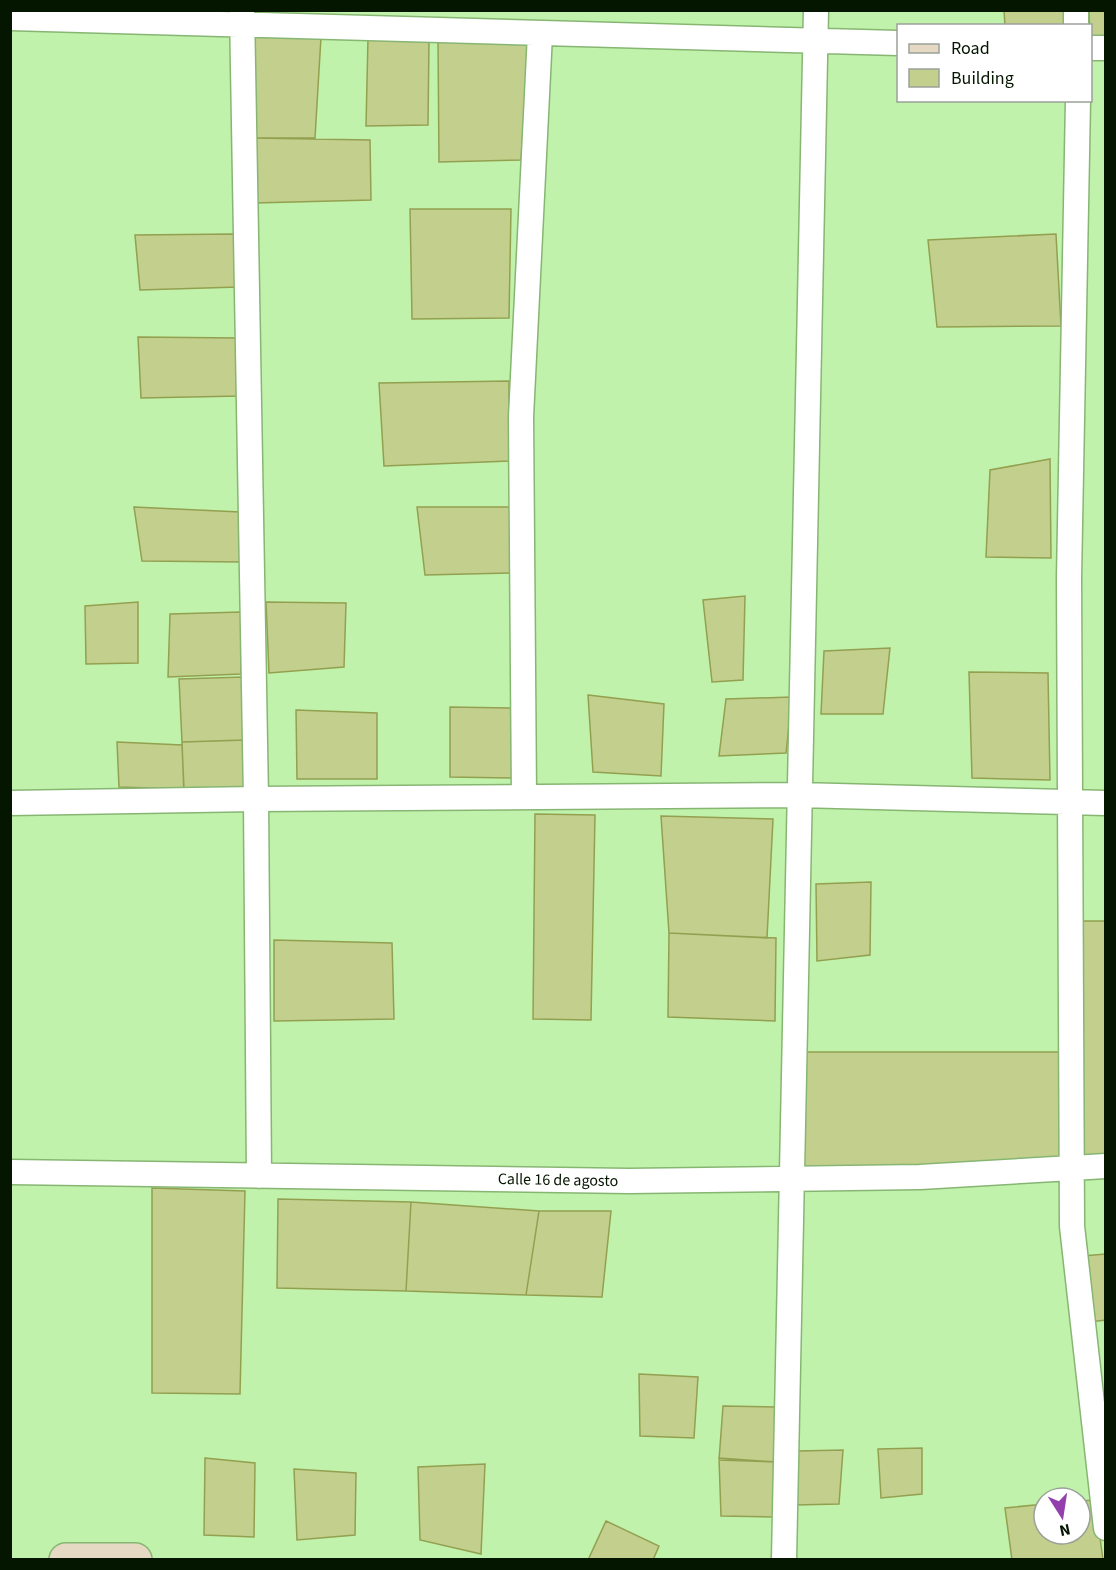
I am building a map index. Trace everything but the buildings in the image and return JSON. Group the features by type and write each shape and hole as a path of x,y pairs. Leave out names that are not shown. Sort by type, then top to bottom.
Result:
{"main road":[{"path":"66,1560 135,1560"}],"street":[{"path":"784,1560 816,10"},
{"path":"10,18 241,18 540,34 897,43"},
{"path":"241,18 256,799 260,1176"},
{"path":"524,797 520,417 540,34"},
{"path":"1078,102 1069,578 1072,1226 1106,1528"},
{"path":"10,803 800,795 1106,803"},
{"name":"Calle 16 de agosto","path":"10,1172 628,1181 920,1177 1106,1166"}]}
